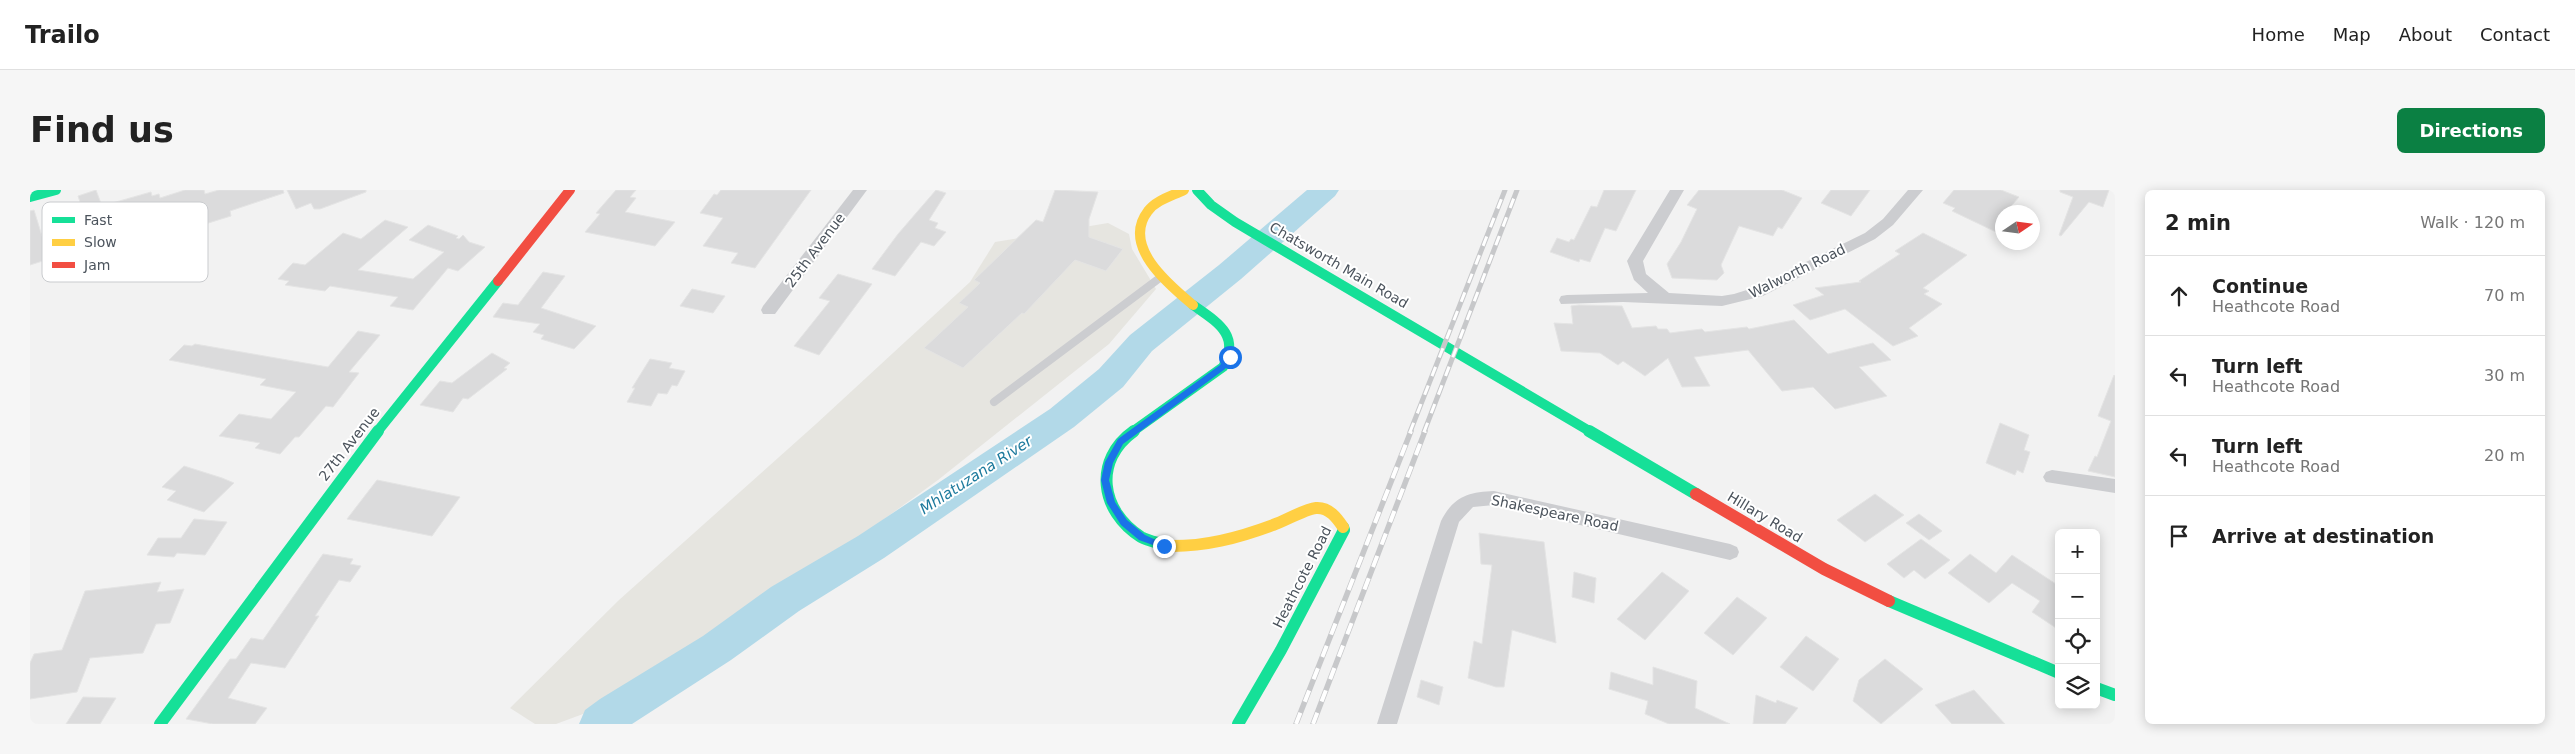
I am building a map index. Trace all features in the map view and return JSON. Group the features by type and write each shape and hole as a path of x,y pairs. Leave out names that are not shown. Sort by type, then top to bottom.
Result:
{"street":[{"path":"35,194 56,190"},
{"name":"27th Avenue","path":"160,724 352,462 570,190"},
{"name":"25th Avenue","path":"769,310 860,190"},
{"name":"Heathcote Road","path":"1184,190 1152,204 1144,216 1141,230 1143,244 1164,280 1220,325 1229,337 1232,347 1230,357 1223,367 1120,441 1109,462 1105,480 1111,503 1124,522 1142,537 1164,546 1192,548 1258,532 1317,508 1336,514 1342,521 1344,530 1282,650 1238,724"},
{"name":"Chatsworth Main Road","path":"1197,190 1211,205 1235,222 1470,360"},
{"path":"1665,299 1639,276 1635,261 1678,190"},
{"name":"Walworth Road","path":"1567,300 1624,297 1722,301 1758,292 1870,236 1888,222 1916,190"},
{"name":"Hillary Road","path":"1470,360 1824,569 1915,614 2055,671"},
{"path":"2052,477 2115,486"},
{"name":"Shakespeare Road","path":"1387,724 1450,521 1457,508 1466,501 1494,498 1730,552"},
{"path":"2100,689 2115,695"}],"lane":[{"path":"994,402 1164,280"}],"shaded area":[{"path":"1108,223 1129,234 1132,249 1156,289 1109,344 938,480 763,607 621,700 556,724 535,724 510,708 619,600 816,424 970,282 995,242"}],"building":[{"path":"96,190 100,202 80,202 78,196"},
{"path":"185,190 204,190 205,194 219,190 283,190 284,193 230,211 231,216 208,223 208,202 116,202 151,192 152,196 159,194 160,198"},
{"path":"287,190 366,190 366,192 320,209 314,209 311,203 296,209"},
{"path":"616,190 636,190 630,197 636,198 625,212 675,222 655,246 585,232 600,214 596,213"},
{"path":"721,190 811,190 755,268 731,263 738,253 703,246 723,218 700,213 714,194 717,195"},
{"path":"936,190 946,193 929,220 938,223 935,228 946,232 934,246 921,242 895,276 872,269 898,234"},
{"path":"1055,190 1098,192 1089,219 1089,237 1123,249 1106,271 1075,260 1024,314 1022,313 963,368 924,348 968,307 959,303 980,283 974,280 1036,220 1043,222"},
{"path":"1604,190 1636,190 1616,231 1605,228 1590,262 1580,259 1579,262 1550,252 1557,238 1569,242 1571,239 1574,240 1591,206 1597,207"},
{"path":"1699,190 1782,190 1802,198 1782,229 1778,227 1773,236 1739,226 1721,265 1724,273 1717,280 1672,278 1667,264 1681,242 1697,209 1687,205"},
{"path":"1831,190 1870,190 1851,216 1821,203"},
{"path":"1954,190 2001,190 2019,197 2012,205 1995,205 1995,232 1952,211 1955,208 1943,203"},
{"path":"2060,190 2109,190 2103,207 2089,202 2061,236 2059,235 2073,197 2060,192"},
{"path":"34,210 42,236 42,261 30,265 30,211"},
{"path":"385,220 408,227 358,270 413,279 444,252 409,240 428,225 458,236 456,238 459,239 463,235 469,242 485,247 458,271 448,268 413,310 390,306 398,297 330,286 325,291 285,285 289,281 278,279 293,263 305,265 343,233 361,239"},
{"path":"1923,233 1967,255 1923,288 1929,291 1924,294 1942,304 1909,328 1918,336 1893,346 1845,309 1810,320 1793,305 1824,295 1815,288 1861,282 1859,281 1900,254 1895,251"},
{"path":"543,272 565,276 541,308 596,326 574,349 541,339 544,335 533,332 540,324 493,317 503,303 518,305"},
{"path":"838,274 872,284 819,355 794,346 830,301 819,298"},
{"path":"692,289 725,296 713,313 680,306"},
{"path":"1571,306 1622,306 1632,328 1656,326 1658,329 1667,329 1670,333 1702,329 1705,332 1747,327 1749,329 1794,320 1828,354 1873,343 1891,360 1859,367 1887,396 1835,409 1813,387 1782,391 1748,350 1694,357 1710,386 1682,387 1668,358 1645,376 1623,361 1618,365 1600,353 1561,351 1554,323 1573,324"},
{"path":"358,331 380,335 349,372 359,373 333,407 326,406 299,437 295,437 280,454 255,448 260,443 219,436 239,414 271,419 296,392 260,385 266,379 169,360 184,345 192,346 195,344 328,367"},
{"path":"492,353 510,363 504,368 507,369 468,399 463,398 453,412 420,405 440,381 452,383"},
{"path":"650,359 672,363 669,368 685,371 677,386 672,385 667,394 658,393 651,406 627,402 635,388 632,388"},
{"path":"2114,375 2115,477 2088,471 2095,456 2097,457 2111,421 2098,416"},
{"path":"2000,423 2029,435 2024,450 2030,452 2023,473 2017,470 2015,475 1986,463"},
{"path":"184,466 234,483 204,512 167,500 176,491 162,487"},
{"path":"377,480 460,497 432,536 347,519"},
{"path":"1875,494 1904,515 1865,542 1837,520"},
{"path":"1919,514 1942,531 1929,540 1906,523"},
{"path":"194,519 227,522 205,555 177,553 174,557 147,555 158,538 181,538"},
{"path":"1479,533 1544,542 1556,643 1512,630 1504,687 1496,687 1468,678 1474,641 1482,644 1492,565 1481,564"},
{"path":"1921,539 1950,560 1925,579 1914,570 1904,578 1887,564"},
{"path":"323,554 353,559 350,564 361,566 350,582 339,580 315,616 319,616 285,668 251,663 228,698 267,708 255,724 213,724 186,719 230,659 236,659 251,638 263,640"},
{"path":"1970,554 1996,573 2012,555 2055,583 2055,627 2032,612 2040,601 2012,583 1989,603 1948,573"},
{"path":"1574,572 1596,578 1594,603 1572,597"},
{"path":"1662,572 1689,591 1645,640 1617,619"},
{"path":"161,582 157,592 184,589 170,623 156,624 143,653 90,658 77,692 30,699 30,663 34,654 62,650 85,591"},
{"path":"1737,597 1767,618 1733,655 1704,633"},
{"path":"1806,636 1839,659 1813,691 1780,667"},
{"path":"1885,659 1923,689 1881,724 1853,701 1859,680"},
{"path":"1653,667 1697,681 1695,708 1730,724 1669,724 1645,714 1648,701 1609,689 1611,672 1653,685"},
{"path":"1421,680 1443,687 1439,705 1417,697"},
{"path":"1974,690 2005,724 1952,724 1935,705"},
{"path":"1756,695 1776,703 1777,700 1798,708 1785,724 1753,724"},
{"path":"83,697 116,698 100,724 66,724"}],"waterway":[{"name":"Mhlatuzana River","path":"600,724 615,712 717,648 785,599 871,547 1062,418 1111,378 1141,343 1230,272 1325,190"}],"railway":[{"path":"1410,432 1505,190"},
{"path":"1424,432 1517,190"},
{"path":"1296,724 1411,431"},
{"path":"1313,724 1425,431"}],"traffic: fast":[{"path":"30,197 56,190"},
{"path":"1197,190 1211,205 1235,222 1696,494"},
{"path":"160,724 353,462 498,281"},
{"path":"1167,546 1142,537 1124,522 1111,503 1105,480 1109,462 1120,441 1223,367 1229,356 1231,347 1229,338 1218,324 1193,305"},
{"path":"1238,724 1281,650 1344,530 1343,527"},
{"path":"1889,601 2055,671"},
{"path":"2100,689 2115,695"}],"traffic: slow":[{"path":"1184,190 1159,202 1147,212 1141,225 1140,238 1152,264 1173,288 1193,305"},
{"path":"1167,546 1186,546 1225,541 1244,536 1317,508 1335,514 1343,527"}],"traffic: jam":[{"path":"498,281 570,190"},
{"path":"1696,494 1824,569 1889,601"}],"route":[{"path":"1164,546 1142,537 1124,522 1111,503 1105,480 1109,462 1120,441 1223,367 1230,357"}]}
